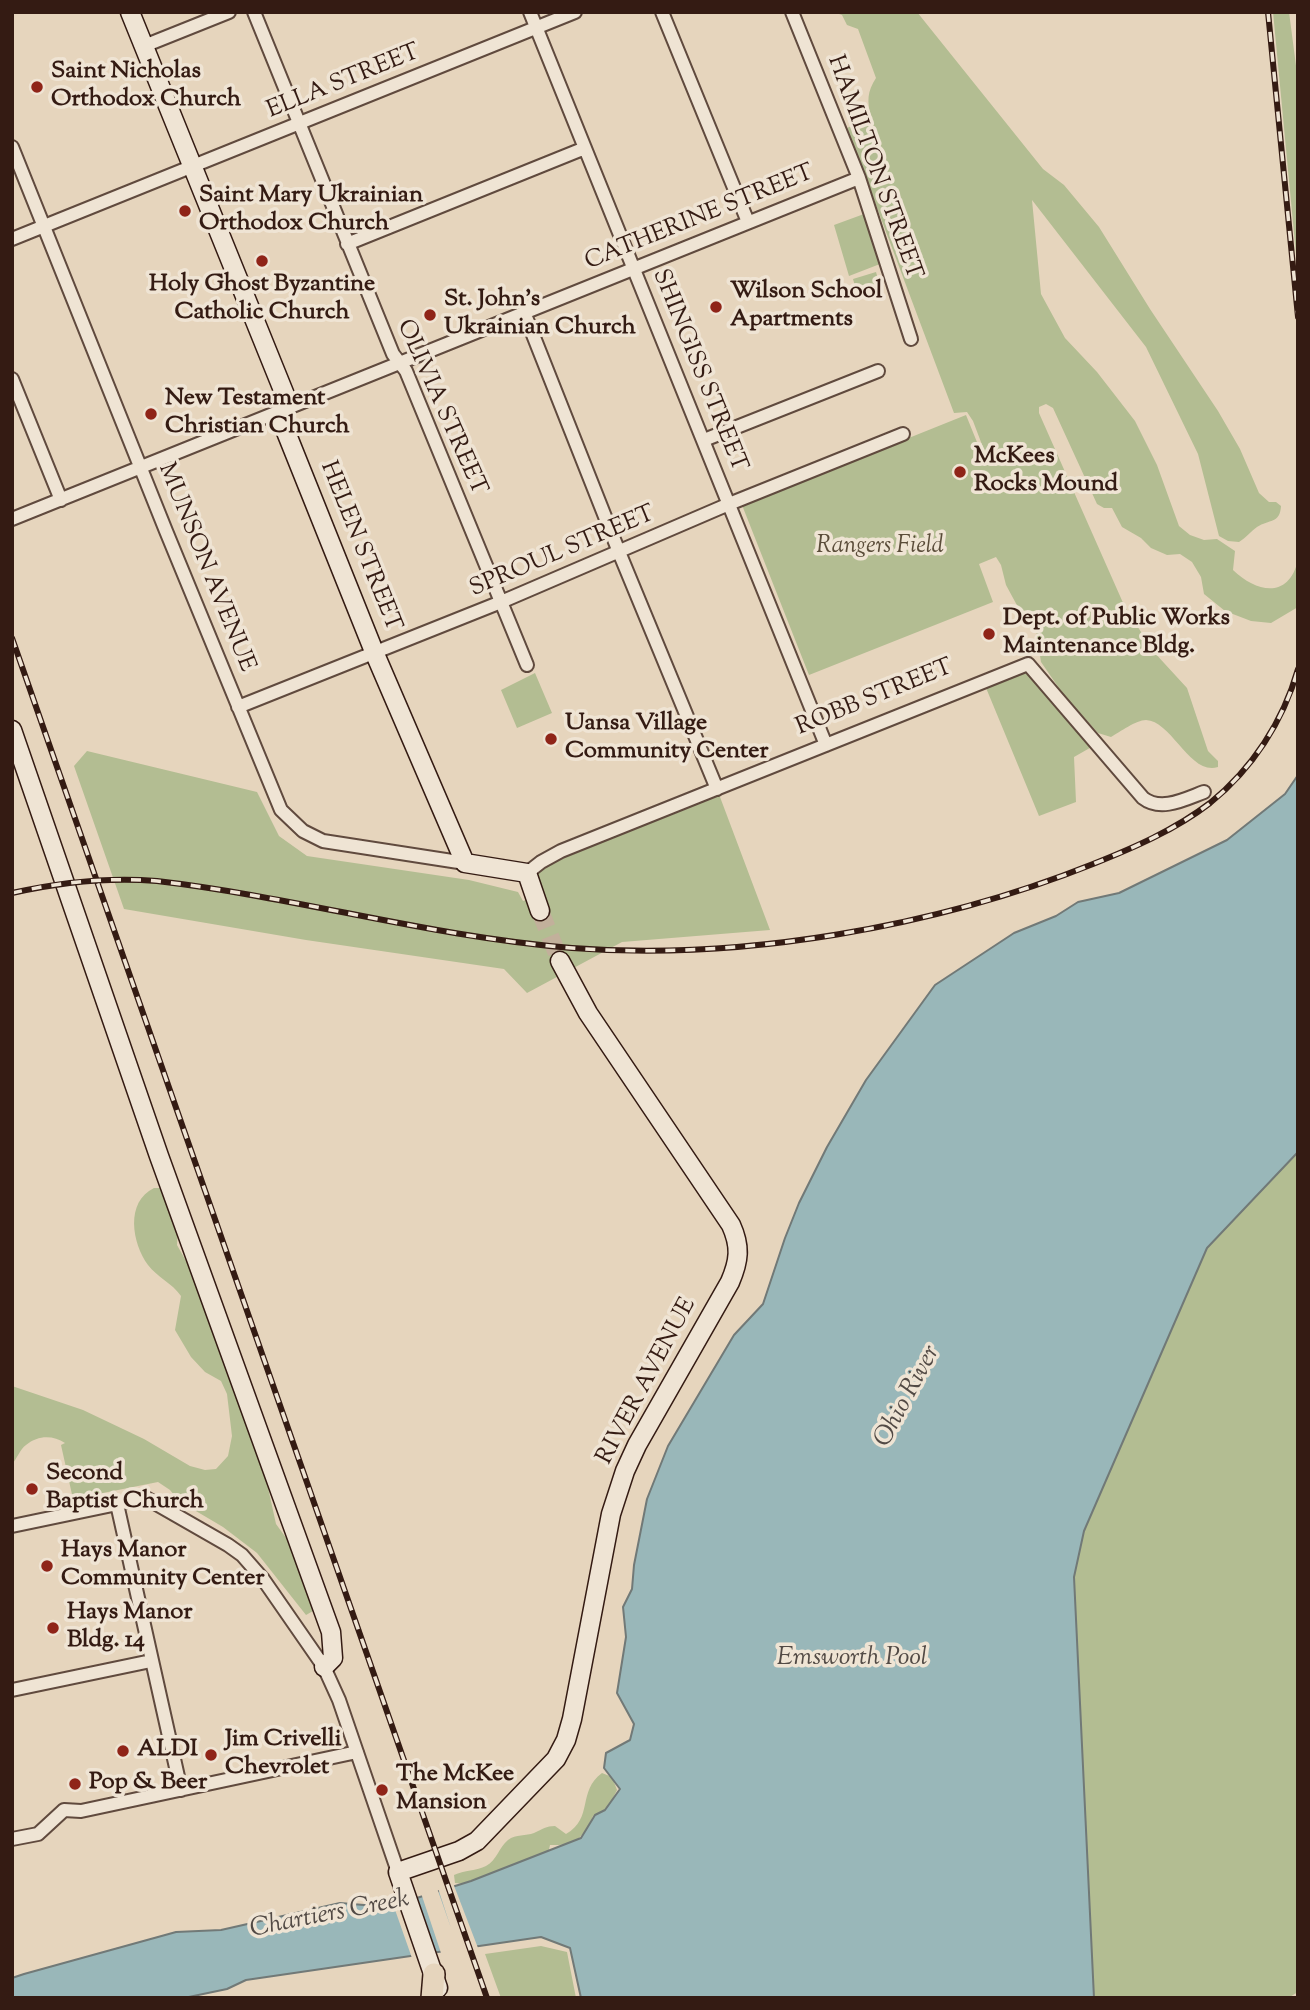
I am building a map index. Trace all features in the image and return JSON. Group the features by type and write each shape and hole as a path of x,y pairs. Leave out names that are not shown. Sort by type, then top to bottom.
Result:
{"main road":[{"path":"432,1998 433,1972"}],"street":[{"name":"HELEN STREET","path":"130,12 284,393 282,422 375,654 465,863"},
{"path":"144,46 229,12"},
{"name":"OLIVIA STREET","path":"254,12 393,354 406,371 527,665"},
{"name":"SHINGISS STREET","path":"530,12 826,745"},
{"name":"ELLA STREET","path":"12,239 575,12"},
{"path":"662,12 747,222"},
{"name":"HAMILTON STREET","path":"792,12 859,178 911,339"},
{"name":"MUNSON AVENUE","path":"12,147 281,810 303,831 323,841 465,863"},
{"path":"348,244 585,148"},
{"name":"CATHERINE STREET","path":"12,519 859,178"},
{"path":"524,312 717,789"},
{"path":"704,440 878,371"},
{"path":"12,379 61,500"},
{"name":"SPROUL STREET","path":"239,707 375,654 903,434"},
{"name":"ROBB STREET","path":"527,873 561,851 1028,664 1143,798 1156,804 1169,804 1204,792"},
{"path":"12,730 159,1156 331,1632 333,1658 324,1667"},
{"path":"465,863 527,873 540,911"},
{"name":"RIVER AVENUE","path":"398,1872 459,1851 477,1841 544,1773 562,1750 572,1719 611,1514 622,1479 641,1438 730,1282 739,1258 739,1248 731,1226 588,1013 560,961"},
{"path":"12,1526 146,1499 242,1555 263,1579 324,1667 339,1700 441,1998"},
{"path":"117,1504 181,1790"},
{"path":"12,1690 151,1661"},
{"path":"12,1839 38,1834 64,1810 81,1811 357,1752"}],"green space":[{"name":"Rangers Field","path":"833,12 917,12 1043,169 1064,185 1099,227 1218,411 1240,449 1259,493 1269,502 1276,502 1281,506 1279,516 1257,527 1239,542 1228,541 1219,536 1198,454 1146,347 1032,200 1041,294 1065,338 1097,372 1135,421 1157,465 1179,526 1190,535 1204,540 1217,539 1235,551 1233,570 1252,584 1262,587 1280,586 1287,581 1294,573 1298,560 1298,607 1271,623 1251,621 1225,611 1204,594 1201,577 1192,562 1180,554 1167,555 1151,548 1141,538 1122,527 1112,508 1097,504 1053,408 1046,404 1039,407 1039,413 1124,605 1153,651 1187,688 1208,751 1218,761 1218,767 1208,768 1199,764 1164,729 1146,720 1111,737 1098,733 1063,694 1041,662 1035,623 1026,622 1006,585 996,557 979,564 993,602 809,675 742,505 966,415 981,452 984,450 967,412 954,413 847,128 871,117 869,97 876,78 858,29 847,25 842,15"},
{"path":"1273,12 1289,12 1298,81 1298,275"},
{"path":"864,214 880,264 849,276 834,225"},
{"path":"876,272 880,286 857,293 853,279"},
{"path":"1028,666 1095,745 1074,757 1076,802 1039,816 984,683"},
{"path":"535,673 552,713 517,728 501,690"},
{"path":"87,751 257,792 279,836 307,856 469,880 518,892 523,901 542,895 533,869 717,789 770,930 622,942 527,993 504,969 306,940 124,909 74,766"},
{"path":"1298,1152 1298,1992 1288,1998 1094,1998 1074,1577 1084,1531 1207,1248"},
{"path":"154,1188 165,1188 178,1225 177,1245 186,1261 202,1274 252,1415 276,1524 289,1542 320,1607 306,1615 257,1553 223,1527 179,1501 170,1490 158,1482 73,1499 61,1445 65,1443 51,1437 31,1442 22,1449 12,1464 12,1386 83,1410 144,1439 190,1466 205,1470 216,1469 228,1456 232,1436 227,1394 221,1381 205,1372 191,1357 175,1330 181,1296 148,1265 138,1246 135,1213 145,1194"},
{"path":"602,1773 612,1777 617,1790 607,1810 593,1816 577,1840 550,1845 547,1858 465,1884 455,1883 454,1875 486,1866 511,1838 552,1826 566,1834 575,1828 590,1788"},
{"path":"541,1946 567,1952 576,1998 501,1998 485,1954"}],"water":[{"name":"Emsworth Pool","path":"1298,775 1298,1152 1207,1248 1084,1531 1074,1577 1094,1998 581,1998 570,1948 541,1937 246,1980 227,1989 184,1998 12,1998 12,1978 24,1974 176,1932 221,1930 340,1903 388,1907 471,1881 581,1838 595,1815 605,1810 620,1789 604,1768 606,1753 630,1740 634,1724 617,1693 626,1637 623,1607 632,1589 647,1499 668,1446 734,1335 763,1304 799,1203 827,1147 866,1080 935,985 1014,933 1056,916 1078,902 1119,893 1227,840 1285,794"}],"pier":[{"path":"453,1883 478,1948 442,1956 421,1893 437,1888 451,1928 438,1888"},
{"path":"417,1896 438,1957 413,1961 393,1904"}],"tunnel":[{"path":"540,911 560,961"}],"railway":[{"path":"1268,12 1298,317"},
{"path":"12,638 487,1998"},
{"path":"12,893 84,881 157,881 468,935 572,948 636,951 703,949 770,944 837,934 904,922 969,906 1032,886 1123,852 1183,822 1225,790 1252,760 1275,726 1298,669"}],"place":[{"name":"Saint Nicholas Orthodox Church","path":"37,87"},
{"name":"Saint Mary Ukrainian Orthodox Church","path":"185,211"},
{"name":"Holy Ghost Byzantine Catholic Church","path":"262,261"},
{"name":"Wilson School Apartments","path":"716,307"},
{"name":"St. John's Ukrainian Church","path":"430,315"},
{"name":"New Testament Christian Church","path":"151,414"},
{"name":"McKees Rocks Mound","path":"960,472"},
{"name":"Dept. of Public Works Maintenance Bldg.","path":"989,634"},
{"name":"Uansa Village Community Center","path":"551,739"},
{"name":"Second Baptist Church","path":"32,1489"},
{"name":"Hays Manor Community Center","path":"47,1566"},
{"name":"Hays Manor Bldg. 14","path":"53,1628"},
{"name":"ALDI","path":"123,1751"},
{"name":"Jim Crivelli Chevrolet","path":"211,1755"},
{"name":"Pop & Beer","path":"75,1784"},
{"name":"The McKee Mansion","path":"382,1790"}],"water label":[{"name":"Ohio River","path":"909,1397"},
{"name":"Chartiers Creek","path":"330,1916"}]}
